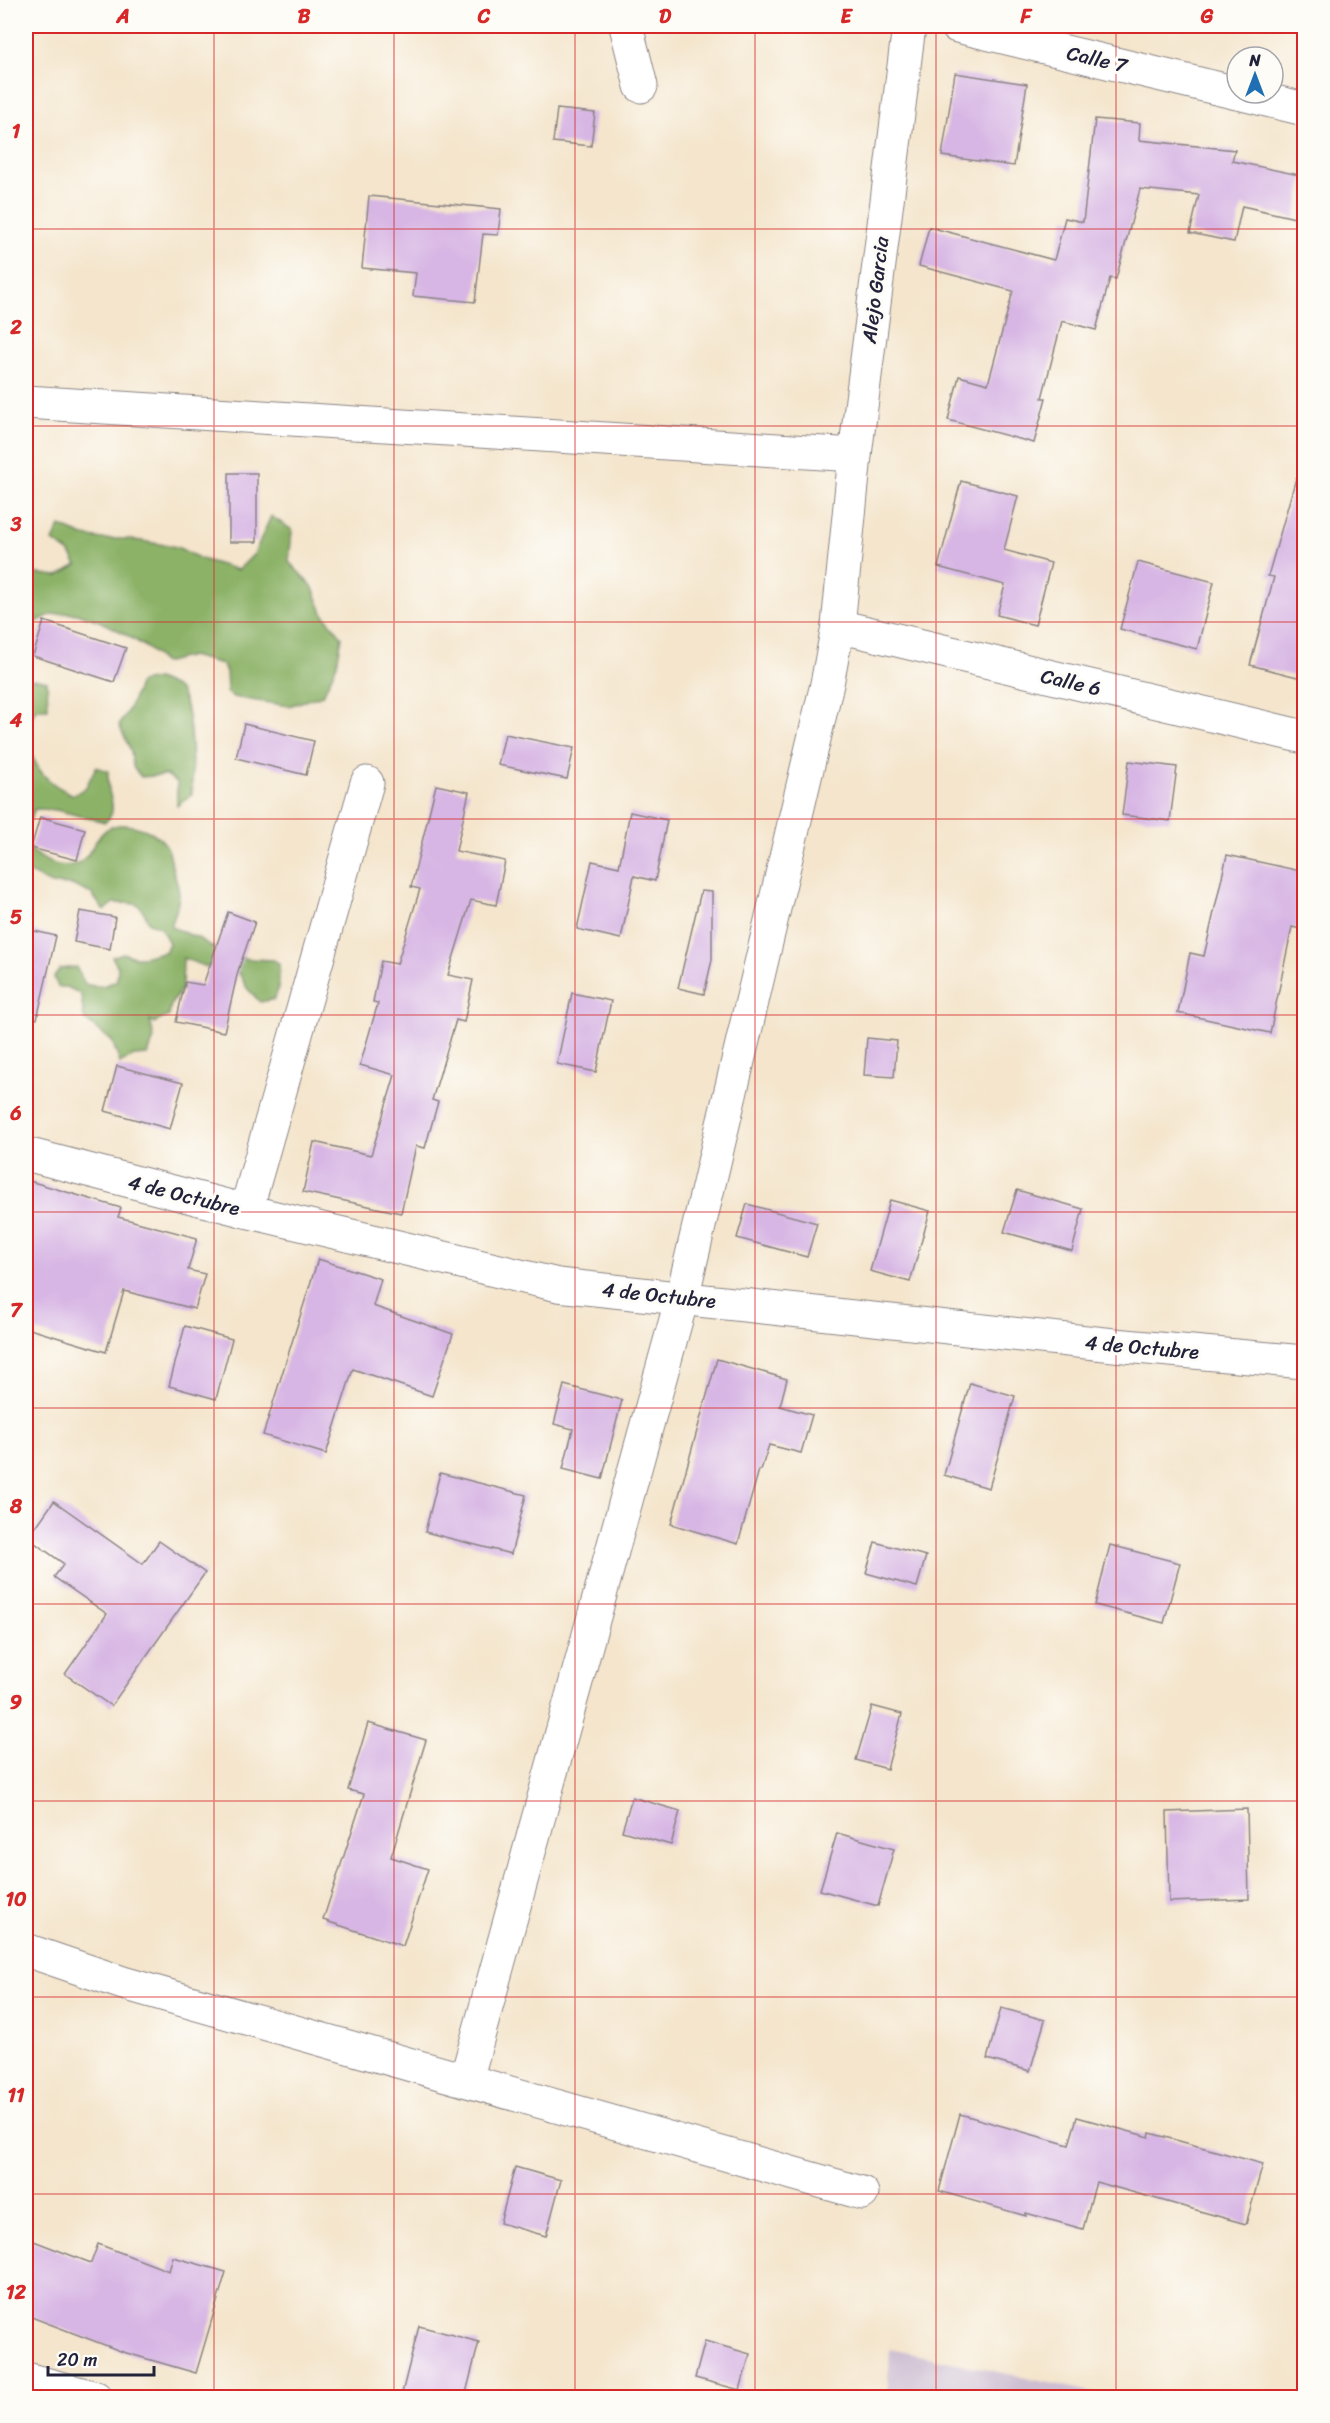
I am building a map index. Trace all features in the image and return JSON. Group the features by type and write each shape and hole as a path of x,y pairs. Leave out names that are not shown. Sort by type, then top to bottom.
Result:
{"street":[{"path":"626,26 641,86"},
{"name":"Alejo Garcia","path":"466,2080 682,1298 838,626 855,455 909,26"},
{"name":"Calle 7","path":"957,26 1225,90"},
{"name":"Calle 7","path":"1285,104 1305,109"},
{"path":"26,402 855,455"},
{"name":"Calle 6","path":"838,626 1305,737"},
{"path":"246,1211 367,783"},
{"name":"4 de Octubre","path":"26,1154 246,1211 558,1285 1096,1343 1305,1362"},
{"path":"26,1950 123,1983 862,2193"},
{"path":"26,2379 96,2397"}],"shaded area":[{"path":"890,2349 1116,2397 887,2397"}],"green space":[{"path":"271,516 292,530 289,562 312,586 324,615 342,637 337,664 323,695 289,706 233,697 227,692 226,672 222,664 191,656 164,663 147,648 125,634 79,614 52,615 26,625 27,573 58,576 77,565 70,553 53,541 60,526 84,536 129,539 177,547 201,559 238,570 254,554"},
{"path":"34,679 47,681 48,708 36,709 26,726 26,681"},
{"path":"157,679 178,689 187,708 192,755 192,794 177,806 177,782 166,775 141,777 133,767 131,751 119,725 130,707 140,682"},
{"path":"26,741 43,774 56,785 74,795 86,787 96,767 108,771 112,808 108,819 105,822 56,810 35,809 26,828"},
{"path":"132,826 153,833 168,850 178,889 178,904 171,927 198,938 222,953 248,959 274,960 279,964 275,999 260,1002 247,988 239,973 227,968 212,969 183,958 182,989 171,1004 169,1016 154,1023 150,1020 154,1038 148,1055 134,1056 120,1063 112,1041 84,1019 81,994 67,987 58,987 54,977 60,969 76,967 85,984 105,985 117,980 118,967 112,957 123,953 140,957 165,952 169,943 160,927 149,923 137,905 114,903 104,911 92,894 72,885 51,884 26,871 26,828 28,847 48,862 65,866 80,862 98,838 110,827"}],"building":[{"path":"955,73 1027,84 1014,166 942,156"},
{"path":"557,109 595,113 591,146 553,142"},
{"path":"1095,119 1140,123 1139,140 1235,150 1232,161 1304,176 1295,218 1242,206 1234,242 1190,233 1199,195 1140,189 1116,279 1110,278 1096,330 1062,321 1042,398 1046,398 1034,443 948,420 959,376 988,384 1013,291 919,266 929,227 1054,260 1065,218 1083,222"},
{"path":"369,196 501,209 498,235 483,234 475,302 413,296 416,273 362,268"},
{"path":"229,473 257,473 257,542 229,542"},
{"path":"1296,478 1305,479 1305,679 1250,665 1274,577 1268,576"},
{"path":"961,481 1018,496 1004,550 1051,563 1035,625 997,615 1005,585 938,567"},
{"path":"1138,562 1214,582 1197,649 1120,629"},
{"path":"44,621 126,648 114,682 33,656"},
{"path":"244,724 314,741 306,775 236,758"},
{"path":"505,734 574,748 567,779 498,765"},
{"path":"1129,761 1177,767 1170,821 1122,815"},
{"path":"436,785 469,792 456,851 505,861 496,905 471,900 448,975 473,980 464,1022 456,1020 432,1100 438,1102 425,1148 416,1146 401,1213 303,1192 314,1142 371,1155 395,1075 360,1065 378,1003 373,1002 381,961 397,964 420,889 411,887"},
{"path":"630,812 667,820 655,881 634,876 621,939 577,929 592,861 619,867"},
{"path":"40,817 85,829 77,860 31,848"},
{"path":"1227,855 1305,872 1305,930 1292,927 1270,1033 1178,1013 1190,953 1204,956"},
{"path":"701,891 712,892 712,960 704,994 678,988"},
{"path":"80,911 115,917 110,949 74,942"},
{"path":"228,912 255,922 238,971 224,1032 176,1022 185,982 203,985"},
{"path":"26,929 56,936 37,1019 26,1017"},
{"path":"572,993 611,1001 596,1072 557,1064"},
{"path":"867,1038 897,1041 894,1077 864,1075"},
{"path":"117,1066 183,1083 170,1129 105,1111"},
{"path":"26,1180 121,1208 118,1217 197,1238 188,1270 205,1274 195,1309 124,1291 106,1352 26,1328"},
{"path":"1017,1190 1083,1209 1072,1251 1004,1232"},
{"path":"890,1200 930,1211 910,1282 870,1271"},
{"path":"747,1204 817,1223 807,1257 737,1238"},
{"path":"318,1259 381,1279 373,1306 453,1334 432,1396 353,1369 326,1454 263,1435"},
{"path":"185,1326 232,1339 216,1399 169,1386"},
{"path":"717,1359 787,1379 780,1406 812,1415 801,1453 769,1445 761,1470 759,1470 738,1544 671,1524"},
{"path":"970,1383 1015,1396 989,1488 944,1475"},
{"path":"564,1385 622,1400 602,1479 563,1469 573,1429 554,1424"},
{"path":"440,1473 526,1495 511,1554 425,1532"},
{"path":"54,1501 143,1564 159,1541 205,1573 111,1706 65,1674 107,1614 54,1577 64,1564 28,1538"},
{"path":"875,1542 926,1556 917,1587 866,1573"},
{"path":"1110,1545 1180,1563 1164,1623 1095,1605"},
{"path":"872,1706 902,1714 887,1769 856,1760"},
{"path":"368,1723 426,1740 391,1857 428,1869 403,1946 323,1920 364,1794 348,1790"},
{"path":"632,1797 680,1811 671,1845 622,1831"},
{"path":"1247,1809 1249,1899 1169,1902 1167,1812"},
{"path":"837,1833 894,1849 878,1906 820,1890"},
{"path":"1001,2008 1045,2020 1030,2071 987,2059"},
{"path":"960,2114 1069,2145 1077,2117 1149,2137 1150,2133 1263,2164 1246,2224 1096,2182 1083,2229 1026,2213 1026,2216 939,2191"},
{"path":"515,2167 561,2180 546,2236 500,2223"},
{"path":"26,2238 91,2263 98,2244 169,2271 173,2257 226,2272 196,2373 123,2352 26,2315"},
{"path":"419,2326 479,2342 465,2397 401,2397"},
{"path":"705,2341 750,2354 740,2390 695,2378"}]}
